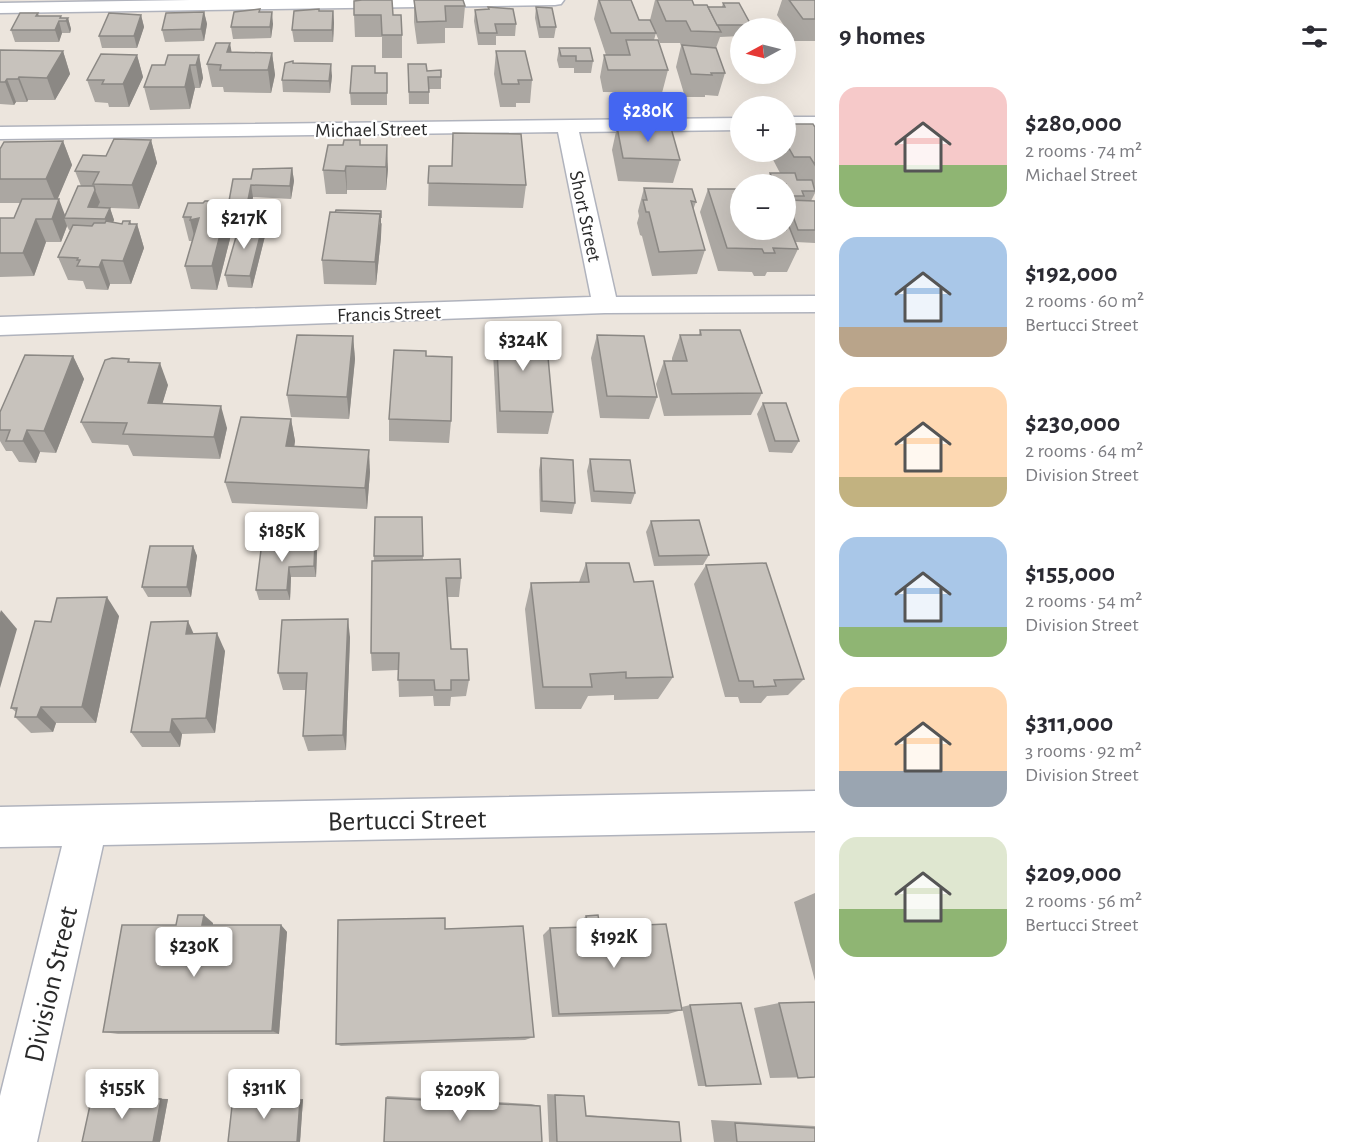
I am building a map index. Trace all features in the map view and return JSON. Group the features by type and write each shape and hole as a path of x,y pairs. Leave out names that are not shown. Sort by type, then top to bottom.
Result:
{"street":[{"path":"0,8 56,4 555,0"},
{"path":"796,123 815,123"},
{"name":"Michael Street","path":"0,133 730,124"},
{"name":"Short Street","path":"567,126 605,305"},
{"name":"Francis Street","path":"0,326 605,305 815,304"},
{"name":"Bertucci Street","path":"0,827 815,811"},
{"name":"Division Street","path":"13,1142 87,826"}],"building":[{"path":"392,0 393,15 401,15 402,35 382,35 381,15 354,15 354,1"},
{"path":"414,0 463,0 465,6 445,6 446,21 417,22"},
{"path":"599,0 631,0 639,20 650,20 656,33 611,33"},
{"path":"657,0 692,0 694,5 707,5 721,32 691,31 686,21 666,21"},
{"path":"789,0 815,0 815,19 803,19"},
{"path":"723,3 739,3 747,18 730,18 730,25 717,25 708,7 725,7"},
{"path":"488,7 513,9 516,24 495,24 497,33 479,33 475,10 489,9"},
{"path":"536,7 552,8 556,27 540,27"},
{"path":"260,9 259,12 272,12 270,27 231,27 234,12"},
{"path":"319,9 319,11 333,11 332,30 292,30 294,11"},
{"path":"204,12 201,29 162,30 166,13"},
{"path":"20,13 38,13 36,16 68,18 66,21 59,21 55,30 11,30"},
{"path":"109,13 141,15 134,36 99,36"},
{"path":"626,40 658,40 668,70 608,70 604,55 630,55"},
{"path":"216,43 230,43 227,52 272,53 268,70 220,70 221,65 207,64"},
{"path":"682,45 716,48 725,73 691,74"},
{"path":"559,48 590,48 593,61 576,61 576,56 561,56"},
{"path":"0,50 63,51 47,78 19,77 0,82"},
{"path":"496,51 525,51 532,80 518,80 519,84 502,84"},
{"path":"101,54 137,55 123,84 102,84 104,80 87,80"},
{"path":"168,55 199,55 196,65 190,65 185,87 144,87 152,65 165,65"},
{"path":"293,61 293,63 331,64 329,81 282,80 285,63"},
{"path":"408,64 426,64 427,71 441,70 441,77 428,77 429,92 409,92"},
{"path":"352,66 375,66 375,73 387,73 387,93 350,93"},
{"path":"796,124 813,124 815,127 815,165 810,157 796,157"},
{"path":"617,127 671,128 680,160 623,158"},
{"path":"453,133 521,134 526,185 428,183 429,166 452,166"},
{"path":"114,139 151,140 132,185 93,184 99,172 75,171 83,155 106,156"},
{"path":"344,140 360,140 360,145 387,145 386,167 346,166 345,171 323,170 328,145 343,145"},
{"path":"63,141 46,179 0,179 0,149 4,142"},
{"path":"292,168 290,186 251,185 248,200 229,201 233,179 251,179 253,169"},
{"path":"770,173 795,174 770,174"},
{"path":"796,176 797,180 812,180 815,191 802,191 804,196 796,196"},
{"path":"78,186 94,186 95,190 88,207 110,208 105,219 64,218"},
{"path":"644,188 692,189 696,202 691,201 705,250 659,252 649,212 646,212 643,200 647,200"},
{"path":"708,189 730,189 730,240 794,240 798,249 773,248 775,253 764,253 762,249 727,248"},
{"path":"22,199 59,199 52,219 36,219 23,253 0,253 0,218 14,218"},
{"path":"796,200 815,201 815,230 798,230"},
{"path":"209,201 209,204 213,202 228,204 212,266 185,266 199,218 190,220 191,217 183,217 188,203"},
{"path":"336,210 381,211 381,218 380,214 335,213"},
{"path":"330,212 380,214 375,262 322,260"},
{"path":"106,221 122,224 123,221 130,221 129,224 137,224 123,261 102,260 99,267 77,266 80,260 77,260 78,258 58,257 73,225 92,226 94,223 105,223"},
{"path":"240,223 263,224 250,276 225,275"},
{"path":"496,329 522,330 523,334 546,335 553,412 500,411"},
{"path":"700,330 740,330 762,393 672,394 664,361 687,361 680,335 701,335"},
{"path":"297,335 353,336 347,397 287,395"},
{"path":"597,335 644,336 657,397 607,396"},
{"path":"394,350 426,351 426,356 452,357 451,421 389,419"},
{"path":"25,355 73,356 44,431 27,430 23,441 6,441 10,430 0,430 0,412"},
{"path":"129,359 128,362 160,363 148,403 221,406 214,437 123,434 127,423 81,422 105,360"},
{"path":"763,403 786,403 799,441 775,441"},
{"path":"241,417 291,419 286,446 369,450 365,488 225,482"},
{"path":"541,458 573,460 575,503 542,501"},
{"path":"590,459 630,460 635,493 594,491"},
{"path":"375,517 422,517 423,556 374,556"},
{"path":"699,520 709,555 659,556 651,521"},
{"path":"262,542 315,542 314,566 289,567 287,590 256,590"},
{"path":"150,546 193,546 187,587 142,587"},
{"path":"460,559 461,578 446,578 451,649 467,649 469,680 451,680 451,690 435,690 434,680 398,680 399,653 371,653 372,561"},
{"path":"586,563 629,563 634,582 653,581 673,677 626,678 626,672 590,674 592,687 543,687 531,583 589,582"},
{"path":"766,563 804,679 774,680 776,686 754,687 753,681 739,681 706,565"},
{"path":"107,597 82,707 41,707 37,717 15,717 17,708 11,708 35,621 51,622 57,598"},
{"path":"348,619 343,735 303,736 307,673 278,673 282,620"},
{"path":"188,621 186,634 217,633 206,718 172,719 170,732 131,732 151,622"},
{"path":"178,915 204,915 202,925 281,925 272,1031 103,1032 122,925 176,925"},
{"path":"598,915 600,927 666,924 682,1010 559,1014 550,928 589,927 586,916"},
{"path":"445,918 445,929 523,926 534,1037 336,1044 338,920"},
{"path":"815,1002 815,1077 798,1078 779,1003"},
{"path":"741,1003 761,1084 706,1086 690,1005"},
{"path":"555,1095 584,1096 586,1116 679,1122 681,1142 557,1142"},
{"path":"92,1096 161,1099 153,1142 82,1142"},
{"path":"233,1097 300,1100 297,1142 228,1142"},
{"path":"386,1098 540,1106 542,1142 384,1142"},
{"path":"735,1123 815,1128 815,1142 737,1142"}]}
